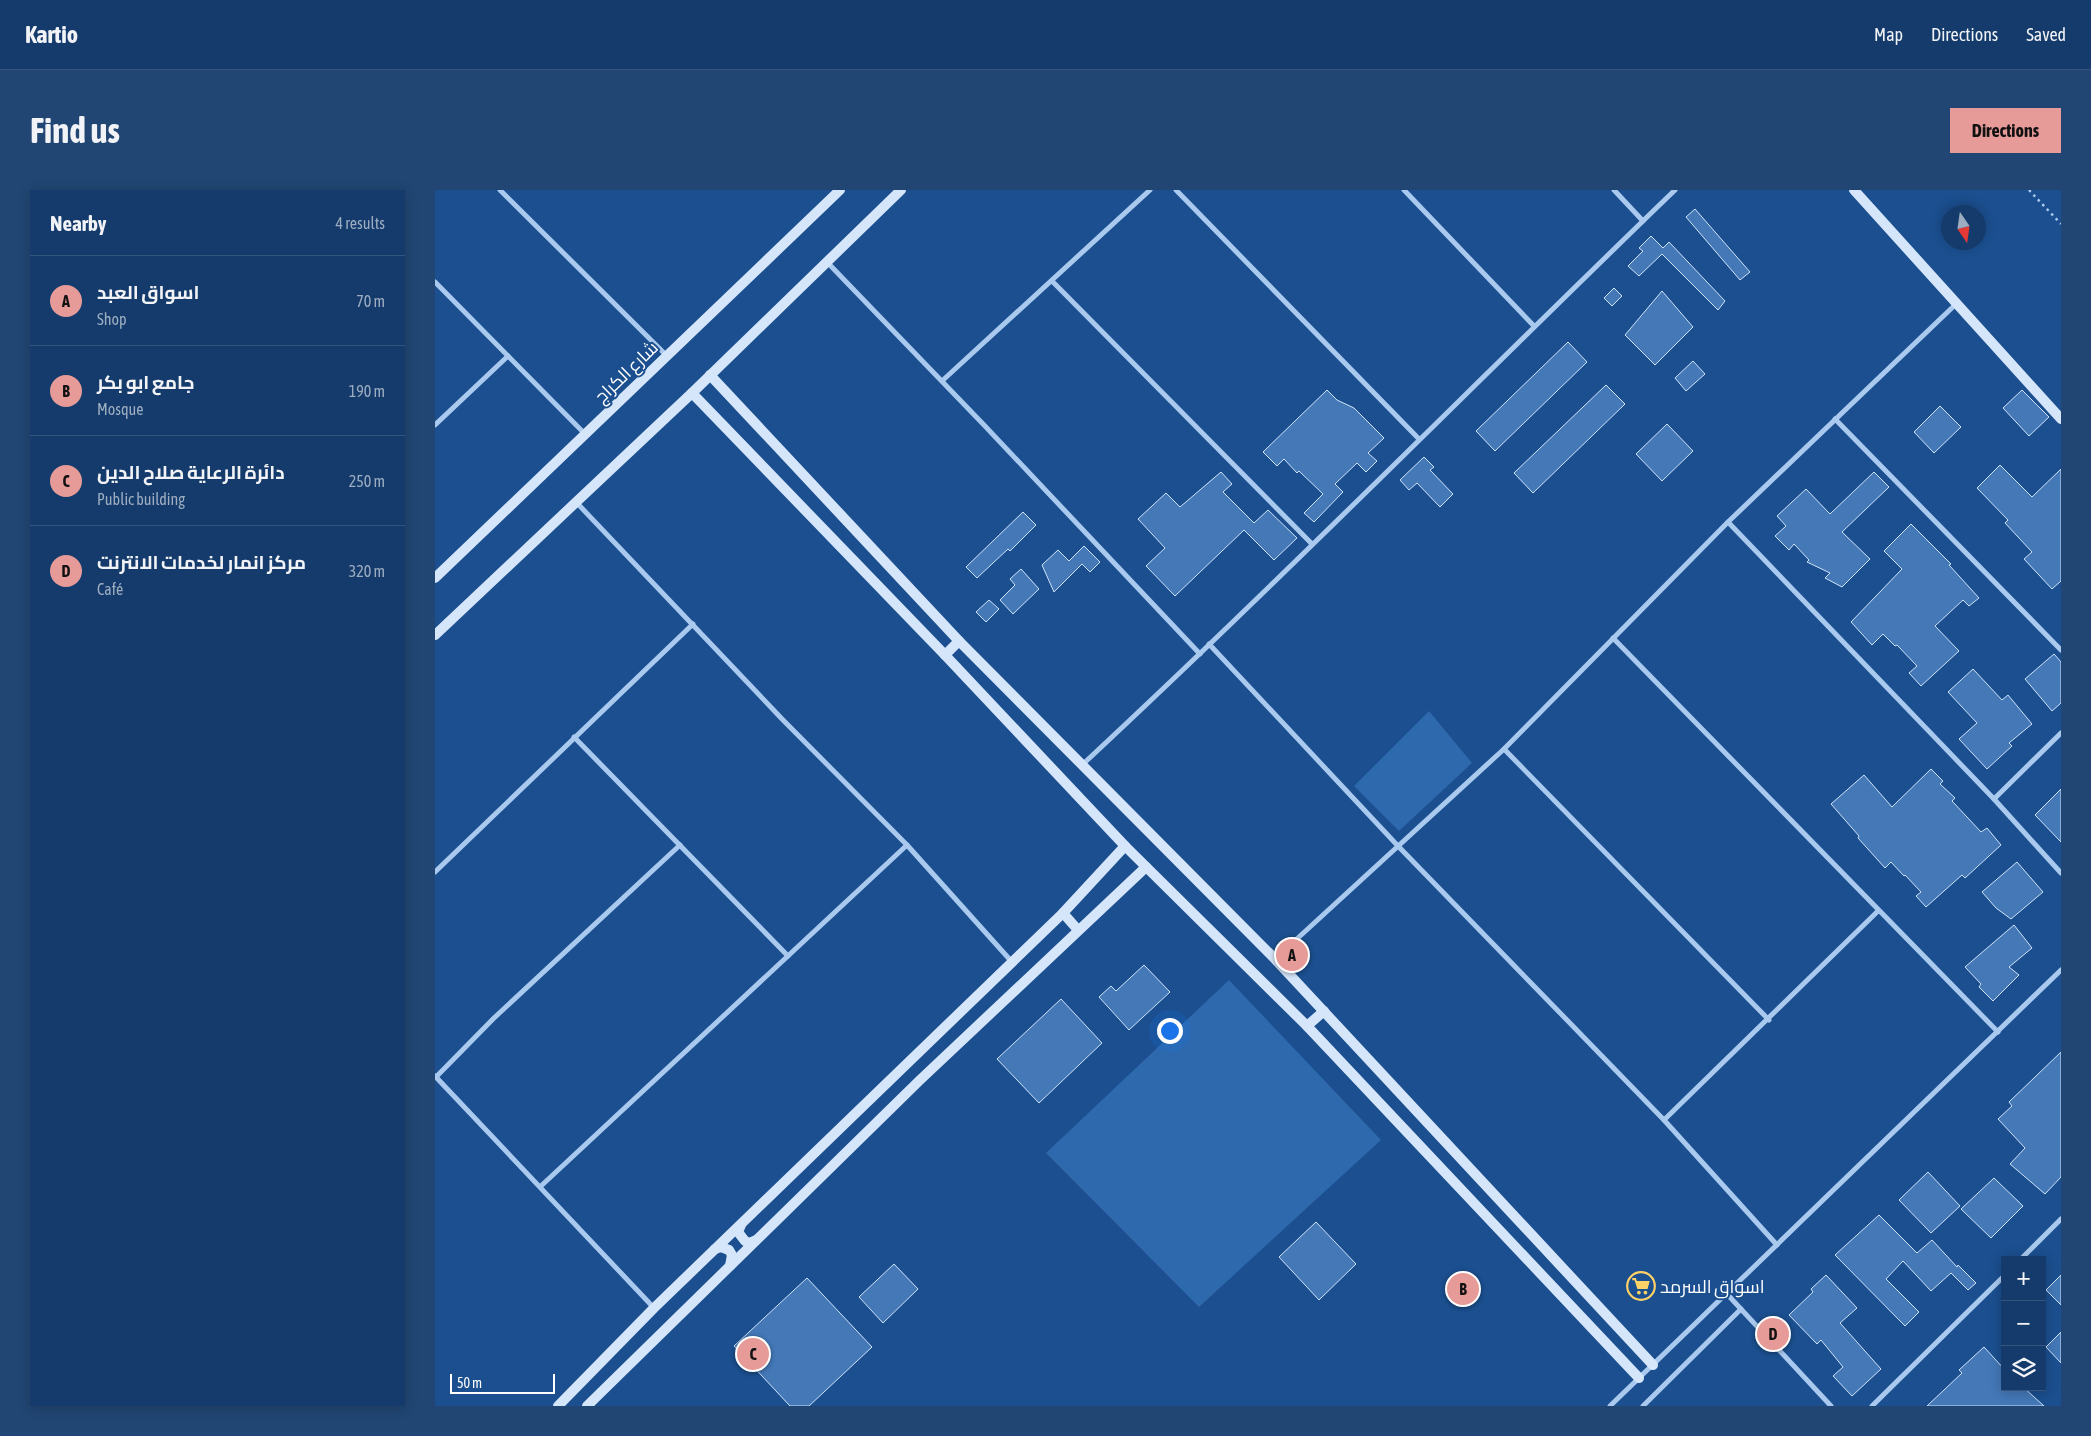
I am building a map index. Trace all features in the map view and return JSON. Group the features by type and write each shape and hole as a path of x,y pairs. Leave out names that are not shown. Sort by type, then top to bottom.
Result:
{"street":[{"path":"500,190 666,355"},
{"name":"شارع الكراج","path":"435,578 666,355 841,190"},
{"path":"435,635 692,393 901,190"},
{"path":"942,381 1150,190"},
{"path":"1176,190 1419,439"},
{"path":"1404,190 1534,326"},
{"path":"1614,190 1643,221"},
{"path":"1082,765 1199,654 1675,190"},
{"path":"1854,190 2061,418"},
{"path":"827,262 942,381 1199,654"},
{"path":"1052,281 1312,544"},
{"path":"436,284 585,434"},
{"path":"1275,959 1504,749 1728,522 1957,303"},
{"path":"435,425 508,356"},
{"path":"710,375 959,641 1275,959 1653,1365"},
{"path":"692,393 945,655 1125,846 1307,1026 1639,1378"},
{"path":"1835,420 2061,650"},
{"path":"575,502 783,720 907,845 1013,962"},
{"path":"1728,522 1993,799 2061,873"},
{"path":"435,872 693,624"},
{"path":"1613,638 1998,1032"},
{"path":"945,655 959,641"},
{"path":"1209,644 1398,846 1664,1120 1777,1245"},
{"path":"1993,799 2061,733"},
{"path":"574,737 788,956"},
{"path":"1504,749 1769,1020"},
{"path":"654,1308 541,1186 435,1076 494,1018 680,845"},
{"path":"541,1186 907,845"},
{"path":"558,1406 654,1308 1063,913 1094,882 1125,846"},
{"path":"587,1406 927,1073 1146,867"},
{"path":"1664,1120 1879,911"},
{"path":"1063,913 1078,930"},
{"path":"1610,1406 2061,970"},
{"path":"1307,1026 1324,1011"},
{"path":"2024,1256 2061,1219"},
{"path":"741,1225 738,1232 745,1241 749,1243 756,1240"},
{"path":"715,1249 721,1247 729,1250 732,1255 729,1267"},
{"path":"1872,1406 2001,1279"},
{"path":"1727,1294 1831,1406"},
{"path":"1643,1406 1741,1309"}],"path":[{"path":"2029,190 2061,224"}],"shaded area":[{"path":"1429,711 1472,763 1399,831 1354,786"},
{"path":"1229,980 1381,1140 1199,1307 1046,1153"}],"building":[{"path":"1695,209 1750,272 1740,280 1686,217"},
{"path":"1651,236 1663,248 1669,242 1725,301 1718,310 1662,254 1639,276 1628,266 1643,251 1639,248"},
{"path":"1614,288 1622,296 1612,306 1604,298"},
{"path":"1662,291 1693,327 1655,365 1625,335"},
{"path":"1568,342 1587,362 1495,451 1476,431"},
{"path":"1693,361 1705,374 1686,391 1675,378"},
{"path":"1606,385 1625,404 1533,493 1514,473"},
{"path":"1327,390 1337,400 1354,408 1384,438 1368,453 1377,461 1366,472 1357,463 1335,484 1343,492 1314,522 1304,513 1323,494 1299,471 1297,473 1284,459 1277,466 1263,452"},
{"path":"2022,390 2049,417 2029,436 2003,408"},
{"path":"1940,406 1961,427 1934,453 1914,432"},
{"path":"1667,424 1693,451 1662,481 1636,454"},
{"path":"1424,457 1434,467 1430,470 1453,494 1440,507 1417,483 1409,490 1400,480"},
{"path":"2000,465 2032,497 2061,469 2061,581 2052,589 2024,559 2032,552 2005,523 2008,520 1977,488"},
{"path":"1221,472 1232,484 1223,492 1254,523 1268,510 1297,538 1274,560 1244,530 1175,596 1146,566 1165,548 1138,519 1166,493 1180,507"},
{"path":"1874,472 1889,487 1842,532 1870,559 1842,587 1825,578 1830,573 1807,562 1809,560 1794,544 1789,550 1775,536 1786,526 1777,516 1806,489 1830,514"},
{"path":"1023,512 1036,525 1010,551 1008,549 977,578 966,567"},
{"path":"1911,524 1951,564 1949,565 1979,598 1969,606 1963,600 1935,626 1959,651 1921,686 1909,673 1917,666 1897,645 1895,646 1883,634 1872,645 1851,622 1902,569 1884,551"},
{"path":"1084,546 1100,562 1090,572 1082,564 1054,592 1042,565 1058,550 1069,561"},
{"path":"1021,569 1039,589 1013,614 1000,600 1015,585 1010,579"},
{"path":"989,600 999,609 986,622 976,612"},
{"path":"2054,654 2061,662 2061,703 2052,711 2025,679"},
{"path":"1973,669 2002,700 2008,695 2032,724 2009,743 2012,746 1987,769 1959,739 1977,723 1948,692"},
{"path":"1931,769 1943,781 1940,784 1955,798 1952,801 1981,832 1987,828 2001,845 1965,878 1962,875 1926,907 1916,896 1921,892 1891,862 1885,868 1831,804 1864,775 1892,807"},
{"path":"2061,789 2061,842 2035,815"},
{"path":"2017,862 2043,892 2011,919 1996,908 1982,892"},
{"path":"2014,925 2032,948 2009,967 2019,975 1993,1001 1979,987 1981,984 1965,967"},
{"path":"1144,965 1170,992 1129,1030 1099,997 1111,986 1116,991"},
{"path":"1061,999 1102,1043 1039,1103 997,1059"},
{"path":"2061,1052 2061,1177 2045,1194 2010,1164 2025,1148 1998,1119 2012,1106 2009,1102"},
{"path":"1928,1172 1960,1206 1931,1233 1899,1200"},
{"path":"1994,1178 2023,1206 1991,1238 1961,1209"},
{"path":"1879,1215 1917,1253 1932,1240 1957,1267 1958,1265 1976,1283 1968,1290 1951,1273 1931,1291 1903,1261 1886,1279 1919,1312 1905,1326 1835,1255"},
{"path":"1316,1222 1356,1264 1319,1300 1279,1257"},
{"path":"894,1264 918,1289 883,1323 859,1297"},
{"path":"1826,1275 1857,1308 1840,1323 1881,1369 1852,1396 1833,1376 1843,1367 1821,1340 1817,1344 1789,1315 1813,1292 1811,1289"},
{"path":"2061,1275 2061,1305 2046,1290"},
{"path":"807,1278 872,1347 809,1406 790,1406 734,1346"},
{"path":"2061,1332 2061,1363 2046,1347"},
{"path":"1984,1347 2001,1366 2001,1391 2027,1391 2044,1406 1927,1406 1962,1373 1959,1370"}],"place":[{"name":"اسواق العبد","path":"1292,955"},
{"name":"اسواق السرمد","path":"1641,1286"},
{"name":"جامع ابو بكر","path":"1463,1289"},
{"name":"مركز انمار لخدمات الانترنت","path":"1773,1334"},
{"name":"دائرة الرعاية صلاح الدين","path":"753,1354"}]}
